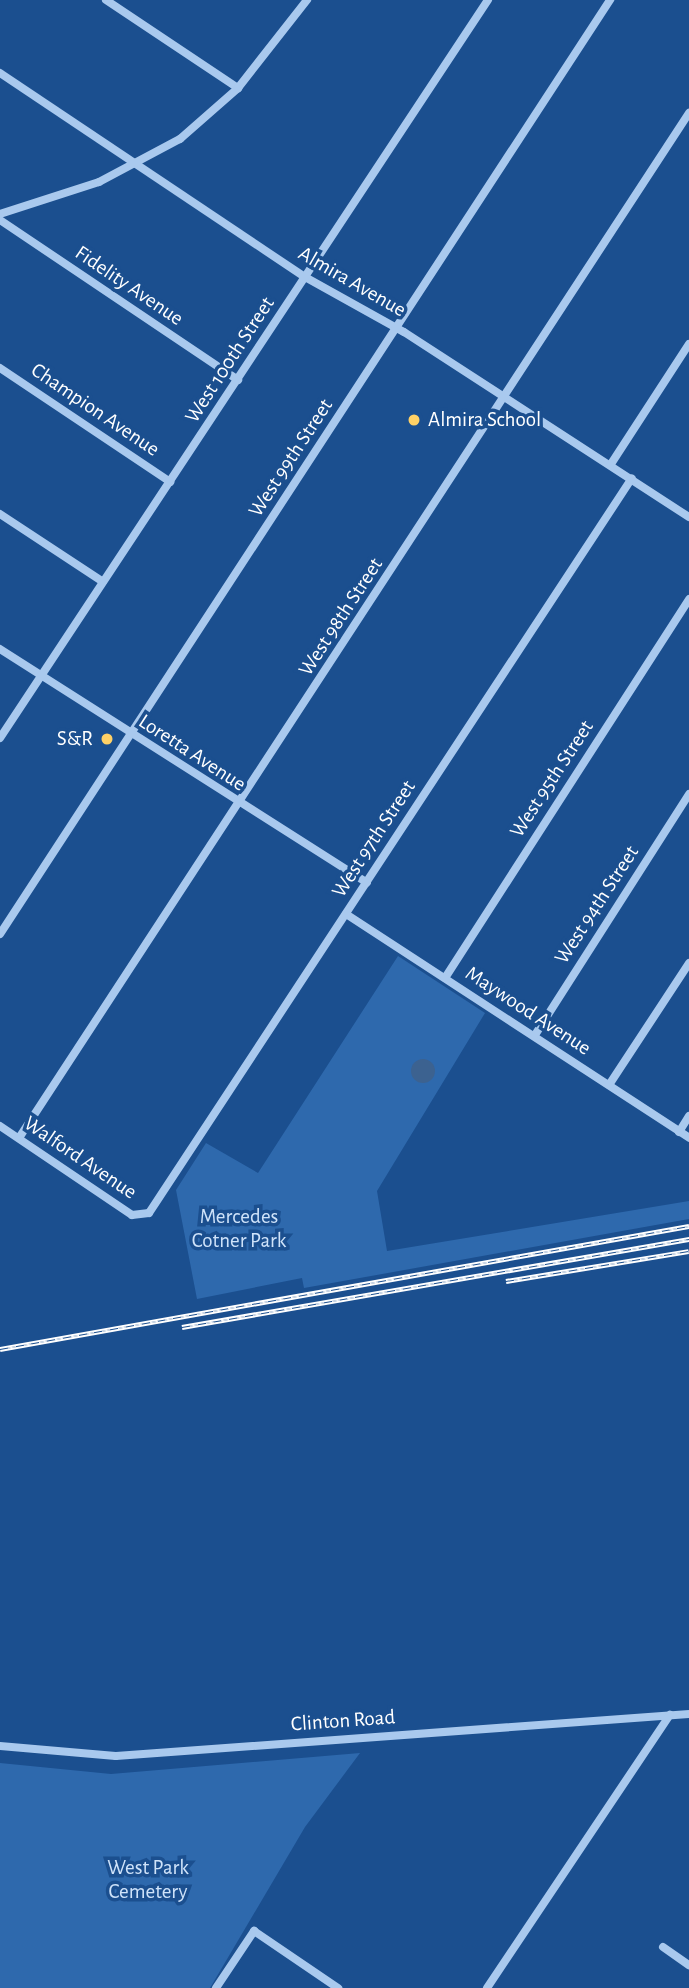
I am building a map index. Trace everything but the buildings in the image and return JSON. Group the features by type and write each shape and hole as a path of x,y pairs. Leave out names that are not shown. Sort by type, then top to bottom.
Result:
{"street":[{"path":"106,0 238,88"},
{"path":"0,214 68,196 135,164 180,138 238,88 307,0"},
{"name":"West 100th Street","path":"0,738 488,0"},
{"name":"West 99th Street","path":"0,934 610,0"},
{"name":"Almira Avenue","path":"0,73 305,277 398,328 689,517"},
{"name":"West 98th Street","path":"19,1138 241,805 689,113"},
{"name":"Fidelity Avenue","path":"0,220 238,380"},
{"path":"611,464 689,344"},
{"name":"Champion Avenue","path":"0,368 170,482"},
{"name":"West 97th Street","path":"141,1216 367,883 632,478"},
{"path":"0,514 103,582"},
{"name":"West 95th Street","path":"444,978 689,600"},
{"name":"Loretta Avenue","path":"0,649 40,677 367,883"},
{"name":"West 94th Street","path":"534,1035 689,794"},
{"name":"Maywood Avenue","path":"346,914 689,1138"},
{"path":"608,1084 689,963"},
{"path":"679,1132 689,1116"},
{"name":"Walford Avenue","path":"0,1126 141,1216"},
{"name":"Clinton Road","path":"0,1746 116,1756 689,1714"},
{"path":"488,1988 670,1715"},
{"path":"229,1988 218,1985 254,1931 338,1988"},
{"path":"663,1948 689,1965"}],"green space":[{"name":"Mercedes Cotner Park","path":"398,956 485,1013 377,1191 387,1251 689,1201 689,1219 304,1288 302,1278 197,1299 176,1190 206,1143 258,1173"},
{"name":"West Park Cemetery","path":"360,1753 305,1827 210,1988 0,1988 0,1763 111,1774"}],"shaded area":[{"path":"423,1059 432,1062 435,1071 432,1080 423,1083 414,1080 411,1071 414,1062"}],"railway":[{"path":"0,1349 689,1226"},
{"path":"182,1327 689,1239"},
{"path":"506,1281 689,1251"}],"place":[{"name":"Almira School","path":"414,420"},
{"name":"S&R","path":"107,739"}]}
